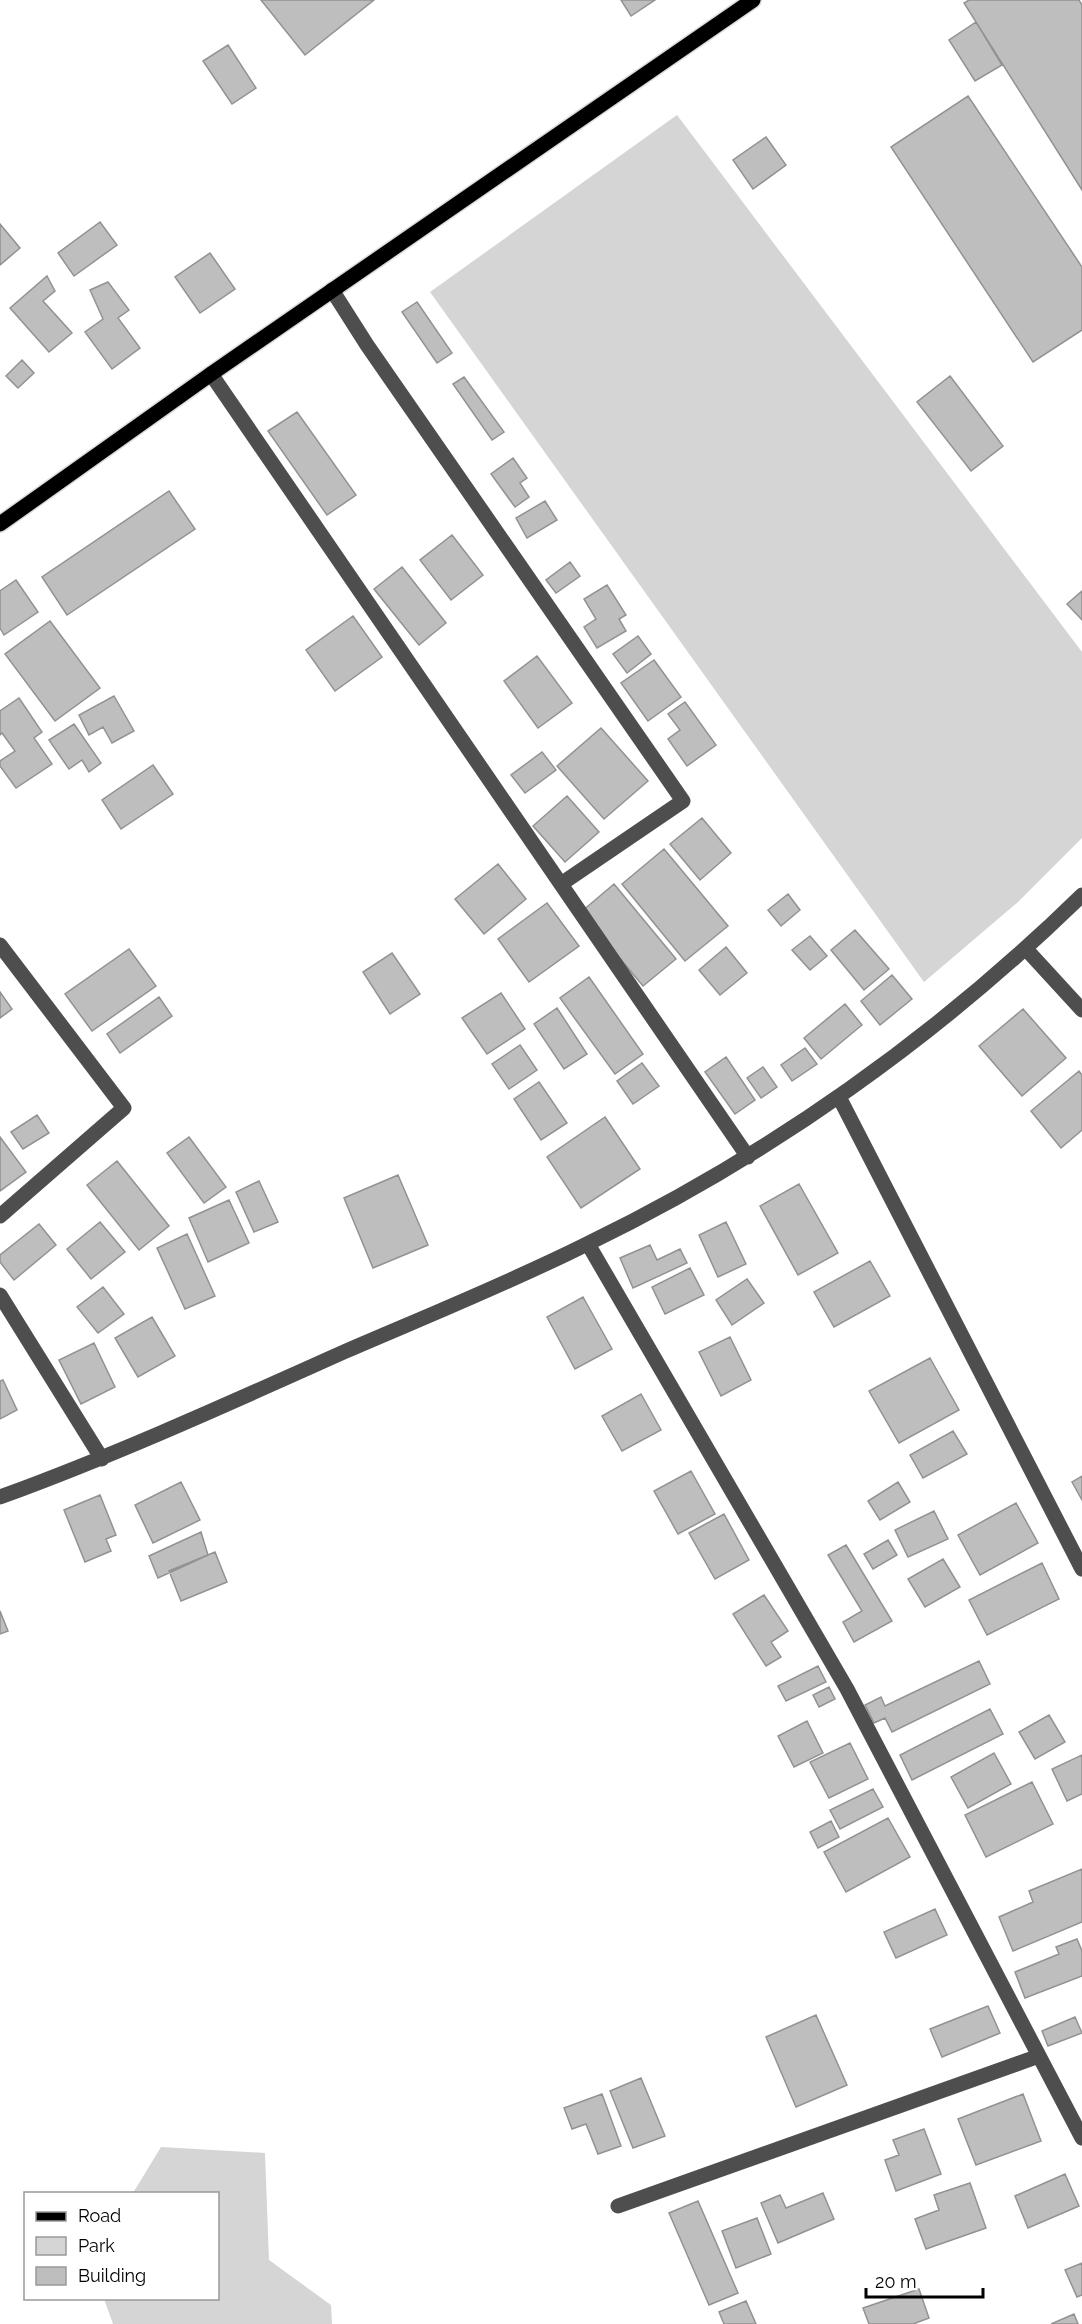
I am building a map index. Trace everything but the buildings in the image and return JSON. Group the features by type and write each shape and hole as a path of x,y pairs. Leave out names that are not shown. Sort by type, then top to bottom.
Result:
{"main road":[{"path":"0,524 211,374 753,0"}],"street":[{"path":"332,290 367,345 683,801 561,884"},
{"path":"211,374 748,1157"},
{"path":"0,1497 102,1459 588,1244 748,1157 839,1097 1026,949 1082,895"},
{"path":"0,945 124,1108 0,1216"},
{"path":"1026,949 1082,1010"},
{"path":"839,1097 1082,1569"},
{"path":"588,1244 847,1689 1082,2138"},
{"path":"0,1295 102,1459"},
{"path":"618,2206 1039,2056"}],"green space":[{"path":"677,115 1082,652 1082,838 1018,902 924,982 430,292"},
{"path":"161,2147 265,2153 269,2260 331,2305 332,2324 113,2324 104,2300 219,2300 219,2192 134,2192"}]}
